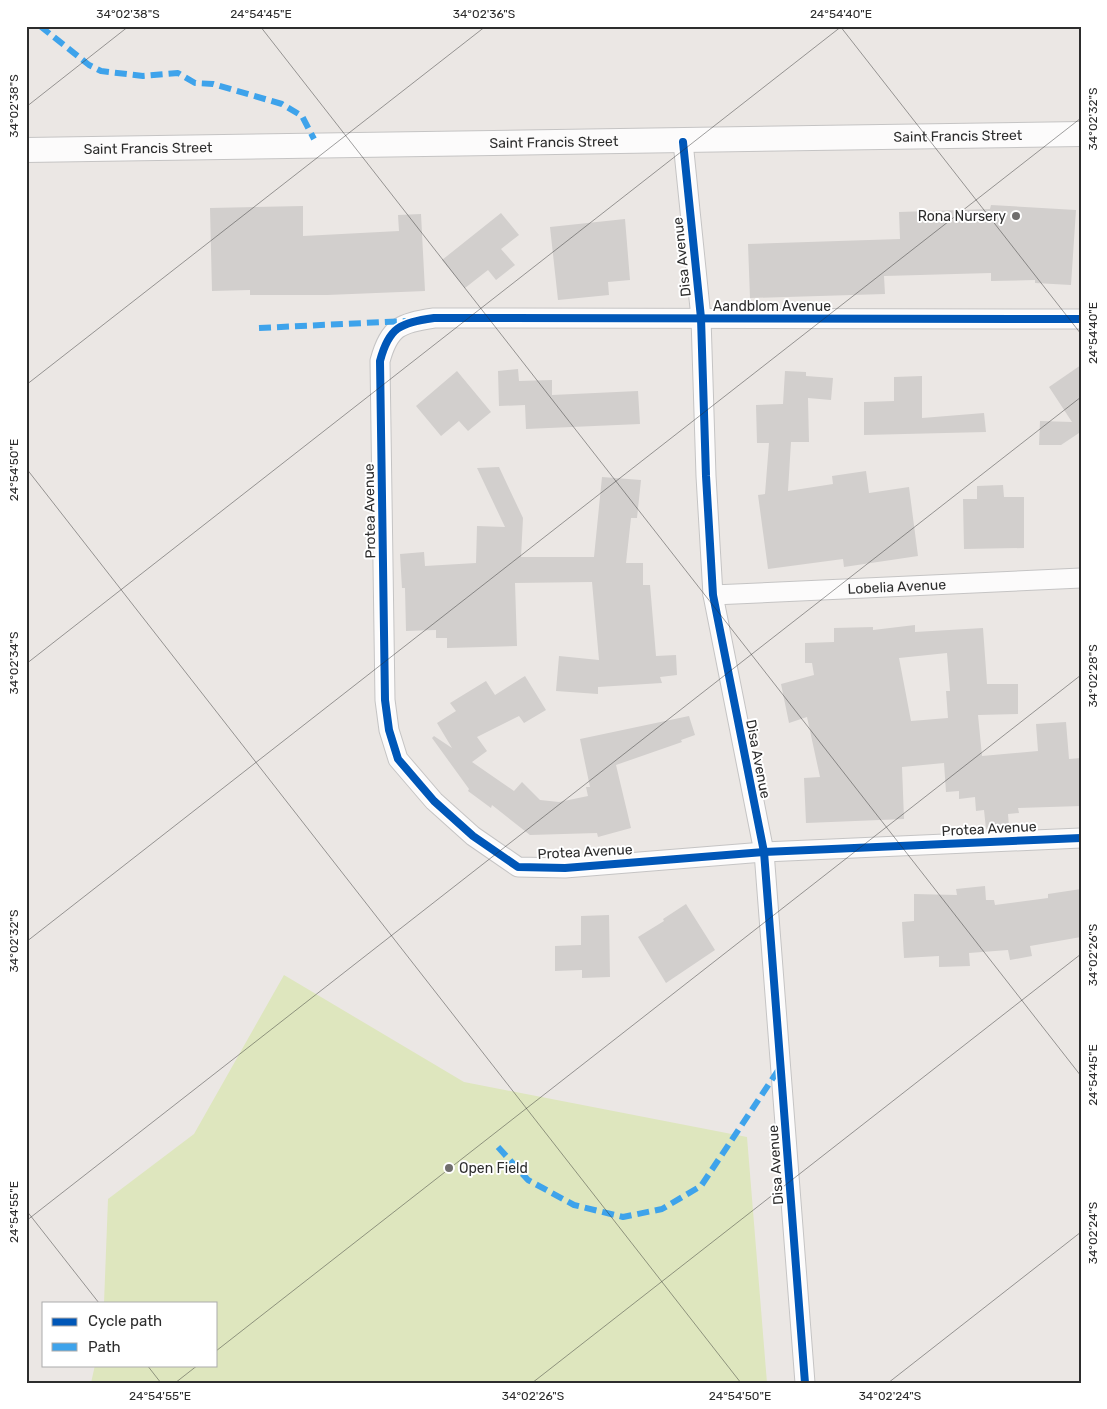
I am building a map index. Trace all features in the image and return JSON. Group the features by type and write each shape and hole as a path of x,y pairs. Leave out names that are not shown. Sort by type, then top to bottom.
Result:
{"street":[{"name":"Saint Francis Street","path":"26,150 683,142 1081,134"},
{"name":"Disa Avenue","path":"683,142 701,318 706,476 713,595 764,852 805,1383"},
{"name":"Aandblom Avenue","path":"434,318 1081,319"},
{"name":"Protea Avenue","path":"434,318 411,321 394,331 386,339 380,361 385,700 389,730 398,759 434,802 473,836 518,867 565,868 764,852 1081,838"},
{"name":"Lobelia Avenue","path":"713,595 1081,578"}],"green space":[{"name":"Open Field","path":"284,975 464,1082 747,1137 767,1383 91,1383 95,1366 218,1366 218,1302 104,1302 108,1199 194,1134"}],"building":[{"path":"991,205 1076,210 1071,285 1035,283 1035,280 991,281 991,273 884,276 885,294 750,298 748,244 900,239 899,212 990,209"},
{"path":"303,206 303,236 399,231 398,215 421,214 425,291 327,295 250,295 250,290 212,291 210,208"},
{"path":"501,213 519,235 501,249 515,265 496,280 488,270 465,288 442,260"},
{"path":"625,219 630,280 608,282 609,295 558,300 550,227"},
{"path":"1081,365 1081,435 1079,433 1061,445 1039,445 1040,421 1072,422 1049,387"},
{"path":"518,369 519,381 552,380 552,395 638,391 640,424 526,429 525,405 499,406 498,371"},
{"path":"457,371 491,412 468,431 459,421 441,436 416,406"},
{"path":"785,371 806,372 806,376 833,378 831,400 808,398 809,442 791,442 788,491 833,484 832,476 866,471 869,493 909,487 918,556 844,567 843,559 768,569 758,495 765,494 769,443 757,443 756,405 783,404"},
{"path":"922,376 922,418 984,413 986,432 864,435 864,402 894,401 894,377"},
{"path":"499,467 523,518 521,557 594,557 602,477 641,480 637,518 631,518 626,563 643,563 643,585 650,585 656,656 676,655 677,675 660,677 662,683 598,687 598,694 556,691 559,656 599,660 592,582 515,583 517,646 447,648 447,638 436,638 436,630 406,631 405,588 402,588 400,554 424,552 425,566 476,563 477,526 505,527 477,468"},
{"path":"1003,485 1004,497 1024,497 1024,548 964,549 963,499 977,499 977,486"},
{"path":"915,625 915,632 983,628 987,684 1018,684 1018,714 978,715 982,756 1038,751 1036,724 1066,722 1069,759 1081,758 1081,806 1018,808 1019,813 1008,814 1009,827 986,829 984,810 976,811 975,797 959,799 959,791 946,792 944,763 902,767 904,819 806,823 804,778 820,777 807,717 789,723 781,684 814,675 812,663 805,663 805,643 834,642 834,628 873,627 873,630","holes":["947,653 950,691 946,691 948,718 911,721 899,658"]},
{"path":"525,676 546,710 524,723 519,716 477,737 487,751 472,762 514,791 522,782 540,800 559,802 588,796 586,787 590,787 580,739 689,716 695,735 681,740 682,742 616,765 631,828 598,837 597,833 530,835 492,805 491,808 468,791 469,789 432,738 434,736 452,748 437,723 456,711 450,703 486,681 495,695"},
{"path":"985,886 986,900 994,900 995,905 1048,898 1048,894 1081,889 1081,937 1030,946 1032,956 1010,960 1008,950 969,953 970,966 939,967 939,956 904,958 902,922 914,921 914,894 957,895 956,889"},
{"path":"686,904 715,950 666,983 638,937 664,921 663,919"},
{"path":"609,915 610,977 582,978 582,970 555,971 555,946 581,945 581,916"}],"marked path":[{"path":"40,26 89,65 101,71 143,76 178,73 195,83 213,84 282,104 302,116 314,139"},
{"path":"259,328 406,321"},
{"path":"498,1147 528,1180 574,1205 623,1217 662,1209 701,1186 781,1066"}],"cycle path":[{"path":"683,142 701,318 706,476 713,595 764,852 805,1383"},
{"path":"1081,319 434,318 412,322 398,329 387,341 380,361 385,700 389,730 398,759 434,801 473,836 518,867 565,868 764,852 1081,838"}],"place":[{"name":"Rona Nursery","path":"1016,216"},
{"name":"Open Field","path":"449,1168"}]}
